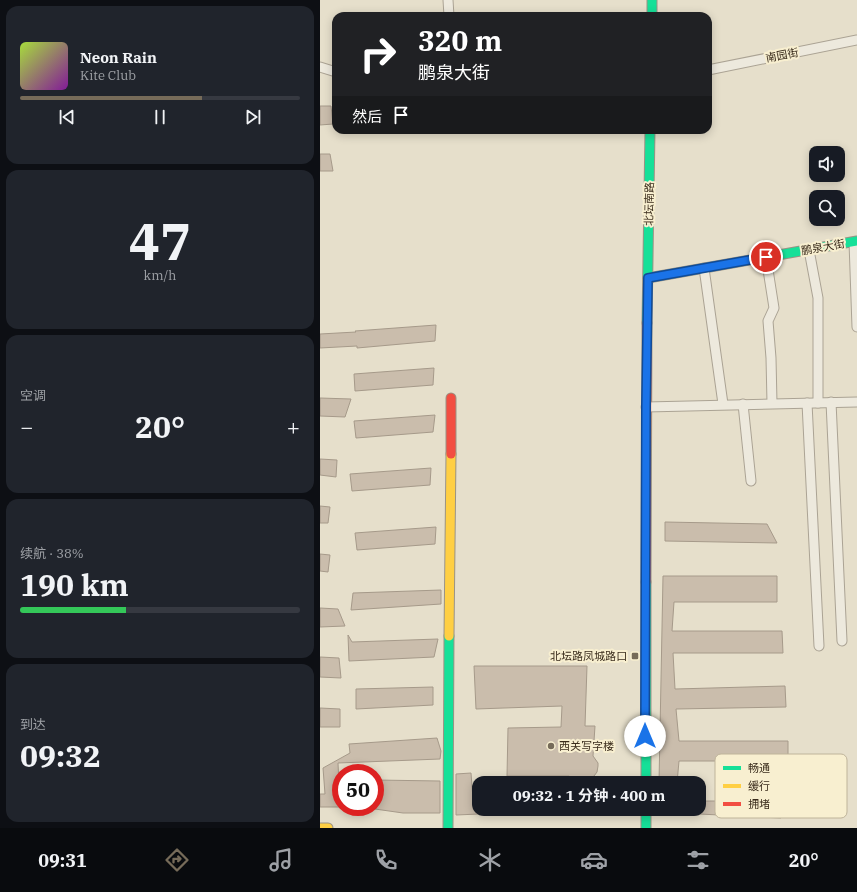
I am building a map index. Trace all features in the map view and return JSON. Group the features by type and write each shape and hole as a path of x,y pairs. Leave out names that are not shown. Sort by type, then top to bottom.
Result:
{"main road":[{"path":"652,0 652,12"},
{"name":"北坛南路","path":"646,776 646,406 650,134"},
{"name":"鹏泉大街","path":"648,278 855,242"},
{"path":"448,828 451,398"},
{"path":"646,816 646,828"},
{"path":"320,828 328,828"}],"street":[{"path":"448,0 449,12"},
{"name":"南园街","path":"712,69 857,40"},
{"path":"320,67 332,71"},
{"path":"855,242 857,327"},
{"path":"809,250 818,298 818,402"},
{"path":"766,257 774,308 768,321 772,403"},
{"path":"704,268 723,404"},
{"path":"831,402 842,641"},
{"path":"646,406 857,402"},
{"path":"807,403 818,646"},
{"path":"743,404 751,481"}],"building":[{"path":"320,106 331,106 332,124 320,125"},
{"path":"320,154 330,154 333,171 320,171"},
{"path":"436,325 435,341 357,348 357,346 320,348 320,334"},
{"path":"434,368 433,385 355,391 354,374"},
{"path":"320,398 351,399 345,417 320,416"},
{"path":"435,415 433,432 356,438 354,421"},
{"path":"320,459 337,460 336,477 320,475"},
{"path":"431,468 430,485 352,491 350,474"},
{"path":"320,506 330,507 328,523 320,523"},
{"path":"665,522 767,524 777,543 665,541"},
{"path":"436,527 435,544 357,550 355,533"},
{"path":"320,554 330,555 328,572 320,571"},
{"path":"663,576 777,576 777,602 674,602 672,631 782,631 783,653 673,653 675,689 785,686 786,707 676,709 679,741 788,741 788,754 715,754 715,761 679,761 678,776 659,776"},
{"path":"441,590 441,604 351,610 353,593"},
{"path":"320,608 338,609 345,626 320,627"},
{"path":"348,635 352,642 438,639 434,657 349,661"},
{"path":"320,657 339,658 341,678 320,677"},
{"path":"474,666 587,666 585,726 595,726 593,756 598,763 597,772 594,776 507,776 508,728 561,727 562,706 476,709"},
{"path":"433,687 433,705 356,709 356,689"},
{"path":"320,708 340,709 340,727 320,727"},
{"path":"437,738 441,751 440,759 332,764 332,807 320,807 320,794 325,794 323,768 350,753 349,744"},
{"path":"471,773 472,814 456,815 456,774"},
{"path":"384,780 440,781 440,813 403,813 384,810"},
{"path":"706,801 715,801 715,815 706,814"}],"traffic: fast":[{"path":"652,0 652,12"},
{"path":"647,323 650,134"},
{"path":"648,278 857,241"},
{"path":"646,582 646,776"},
{"path":"448,828 449,636"},
{"path":"646,816 646,828"}],"traffic: slow":[{"path":"449,636 451,454"},
{"path":"320,828 328,828"}],"traffic: jam":[{"path":"646,582 647,323"},
{"path":"451,398 451,454"}],"place":[{"name":"北坛路凤城路口","path":"635,656"},
{"name":"西关写字楼","path":"551,746"}],"route":[{"path":"645,736 648,278 766,257"}]}
